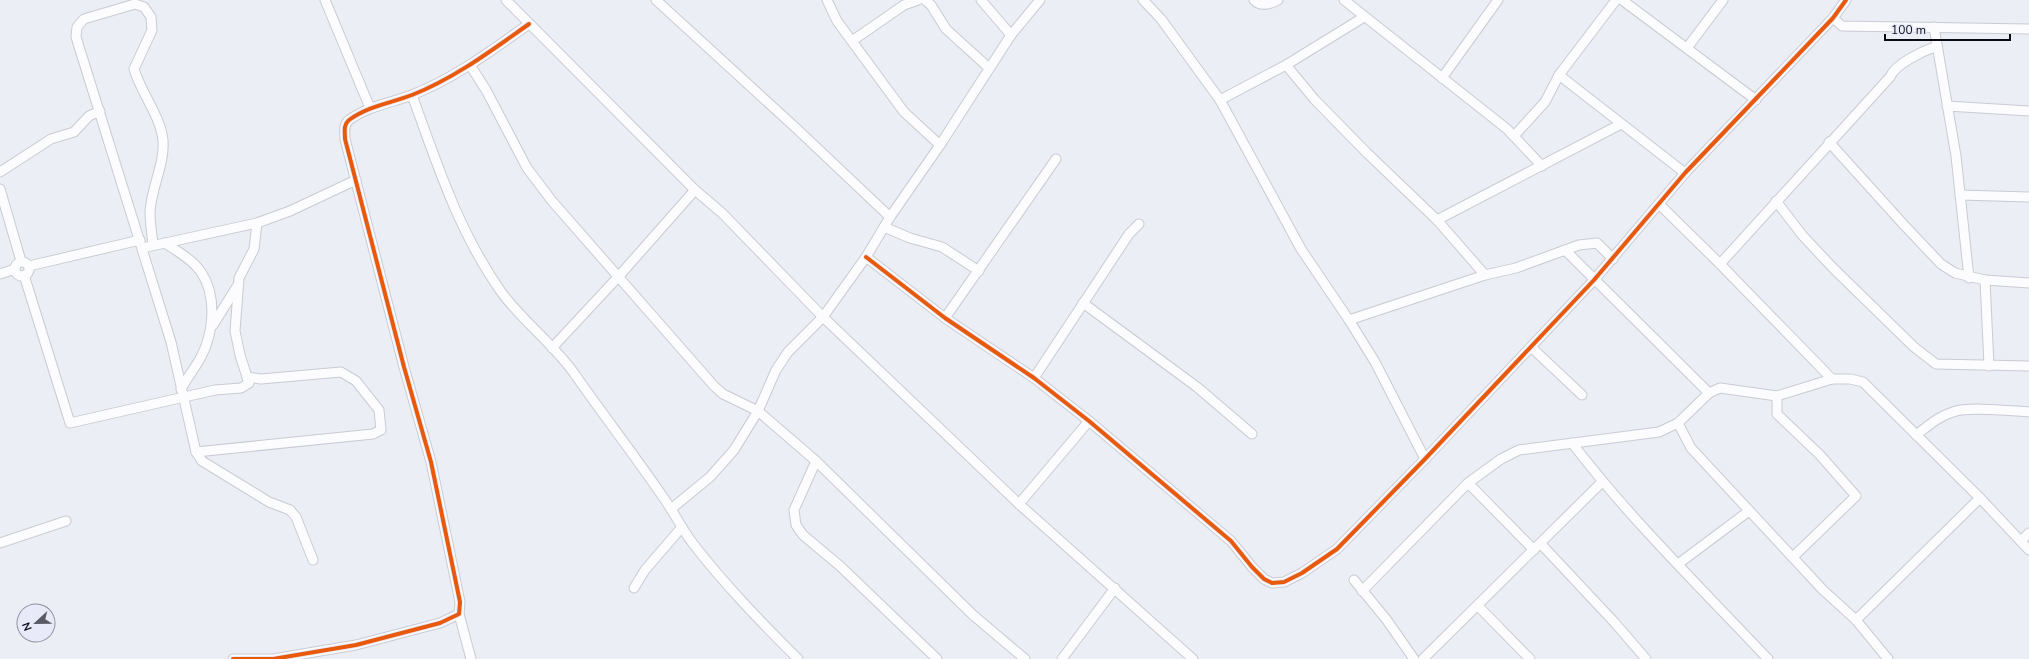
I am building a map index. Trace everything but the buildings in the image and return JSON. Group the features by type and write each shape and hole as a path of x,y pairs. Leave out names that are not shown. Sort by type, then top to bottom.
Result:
{"street":[{"path":"325,0 370,108"},
{"path":"506,0 695,190 722,213 823,317 1019,504 1193,659"},
{"path":"656,0 798,129 890,218"},
{"path":"827,0 837,21 904,112 940,145"},
{"path":"852,41 904,5 918,0"},
{"path":"926,0 931,4 946,29 989,68"},
{"path":"981,0 1010,35"},
{"path":"671,510 710,477 734,450 758,411 776,370 788,352 823,317 866,257 1010,35 1040,0"},
{"path":"1143,0 1165,25 1220,100 1301,249 1349,320 1375,362 1425,459"},
{"path":"1254,0 1258,4 1266,5 1278,0"},
{"path":"1344,0 1514,136 1542,166"},
{"path":"1442,78 1498,0"},
{"path":"1514,136 1545,102 1559,75 1616,0"},
{"path":"1622,0 1756,100"},
{"path":"1687,48 1723,0"},
{"path":"866,257 946,318 1034,378 1089,421 1227,537 1264,579 1272,583 1284,582 1302,573 1337,549 1425,459 1594,280 1660,205 1685,172 1756,100 1833,18 1846,0"},
{"path":"153,245 150,211 163,139 157,120 138,81 134,69 152,30 151,17 144,7 135,4 84,19 77,27 76,37 171,342 196,452 202,461 269,502 290,510 296,517 313,560"},
{"path":"1220,100 1286,65 1364,16"},
{"path":"1833,18 1842,26 2029,29"},
{"path":"471,659 459,614 460,602 431,462 404,367 345,139 344,129 349,120 370,108 412,95 470,65 529,24"},
{"path":"1934,27 1956,156 1969,278"},
{"path":"1720,264 1829,142 1890,77 1892,70 1914,56 1937,46"},
{"path":"470,65 486,90 527,168 552,201 714,386 724,394 758,411 816,461 972,614 1025,659"},
{"path":"1286,65 1315,100 1367,153 1437,220 1484,275"},
{"path":"1559,75 1685,172"},
{"path":"412,95 449,197 466,234 484,267 516,312 568,364 671,510 682,528 741,602 798,659"},
{"path":"1947,106 2029,111"},
{"path":"0,172 52,139 74,132 89,116 100,111"},
{"path":"1437,220 1621,124"},
{"path":"1829,142 1941,264 1955,273 1969,278 2029,283"},
{"path":"946,318 1056,159"},
{"path":"0,274 15,269 16,266 25,264 141,244 153,245 165,243 257,223 290,212 356,180"},
{"path":"0,190 28,272 24,276"},
{"path":"552,348 619,276 695,190"},
{"path":"1960,195 2029,197"},
{"path":"1776,201 1803,236 1890,324 1936,364 1989,366 2005,364 2029,366"},
{"path":"1660,205 1832,379"},
{"path":"24,276 70,423 182,393 241,388 249,382 240,355 236,331 238,284 240,272 254,249 257,223"},
{"path":"1034,378 1129,234 1139,224"},
{"path":"884,228 910,238 942,247 979,271"},
{"path":"165,243 194,264 201,272 212,298 210,331 201,357 182,393"},
{"path":"1349,320 1484,275 1516,268 1579,245 1597,243 1613,259"},
{"path":"1565,250 1709,392"},
{"path":"15,269 18,274 24,276"},
{"path":"1985,280 1989,366"},
{"path":"210,331 238,284"},
{"path":"1083,303 1197,388 1252,434"},
{"path":"1531,347 1582,395"},
{"path":"196,452 373,434 381,430 379,410 356,381 341,372 260,379 247,376"},
{"path":"1362,591 1468,483 1495,463 1519,450 1659,432 1678,423 1709,392 1720,388 1777,396 1832,379 1850,379 1863,382 1980,498 2029,550"},
{"path":"1777,396 1777,414 1820,455 1856,496 1793,558"},
{"path":"1916,435 1938,419 1955,411 1986,410 2029,412"},
{"path":"1019,504 1089,421"},
{"path":"1678,423 1691,448 1823,590 1856,620 1888,659"},
{"path":"1572,443 1602,482 1768,659"},
{"path":"816,461 794,510 796,525 803,535 840,566 938,659"},
{"path":"1423,659 1602,482"},
{"path":"1468,483 1537,547 1615,623 1646,659"},
{"path":"1856,620 1980,498"},
{"path":"1678,564 1749,511"},
{"path":"0,543 66,521"},
{"path":"634,588 645,570 682,528"},
{"path":"2021,541 2029,533"},
{"path":"1354,580 1386,619 1414,659"},
{"path":"1062,659 1115,588"},
{"path":"1478,606 1530,659"},
{"path":"232,659 273,659 356,645 440,623 459,614"}],"cycle path":[{"path":"866,257 945,318 1034,378 1089,421 1231,541 1264,579 1272,583 1284,582 1302,573 1337,549 1425,459 1594,280 1685,173 1833,18 1846,0"},
{"path":"233,659 273,659 356,645 440,623 459,614 460,602 431,462 404,367 345,139 345,129 347,122 356,115 428,88 458,72 529,24"}]}
